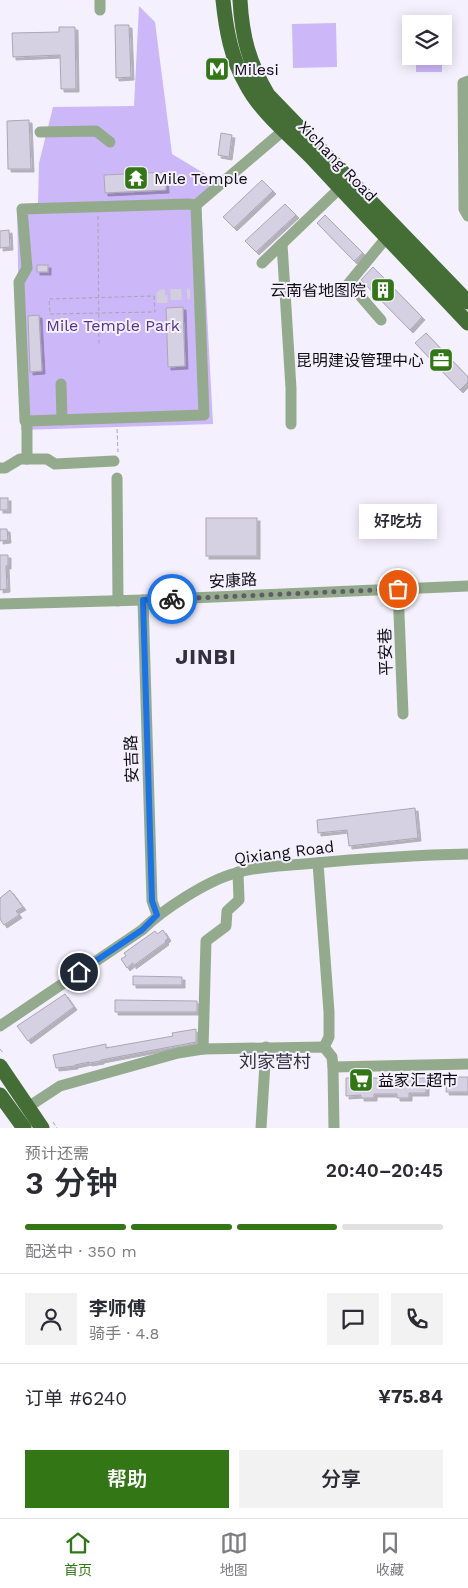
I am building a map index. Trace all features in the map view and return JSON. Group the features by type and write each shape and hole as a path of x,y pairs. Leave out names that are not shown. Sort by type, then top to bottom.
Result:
{"main road":[{"name":"Xichang Road","path":"223,0 225,23 234,57 246,84 258,104 468,323"},
{"name":"Xichang Road","path":"240,0 241,26 246,47 255,73 268,95 468,302"},
{"path":"0,1066 42,1128"},
{"path":"0,1095 24,1128"}],"street":[{"path":"468,81 463,83 464,209 468,216"},
{"path":"27,459 27,421 25,421 18,282 26,268 22,209 196,205 284,130"},
{"path":"40,132 96,131 110,142"},
{"path":"262,263 340,188"},
{"path":"27,421 204,415 194,294 196,205"},
{"path":"381,320 349,283 387,238"},
{"path":"282,244 292,424"},
{"path":"61,384 62,420"},
{"path":"0,468 5,468 20,459 46,459 55,464 116,458"},
{"path":"117,478 118,601"},
{"name":"安康路","path":"0,604 118,601 468,586"},
{"name":"平安巷","path":"398,589 403,714"},
{"name":"安吉路","path":"143,600 152,901 157,915"},
{"name":"Qixiang Road","path":"0,1026 142,930 157,915 220,878 238,872 318,863 468,854"},
{"path":"318,863 329,1012 329,1037 324,1047"},
{"path":"203,1049 206,940 226,926 227,912 239,900 238,872"},
{"path":"261,1128 266,1047"},
{"path":"28,1107 60,1086 178,1053 203,1049 324,1047"},
{"path":"324,1047 332,1057 334,1128"},
{"path":"333,1068 468,1064"}],"path":[{"path":"98,208 99,345"},
{"path":"154,296 155,312 50,314 49,299 99,297 154,296"},
{"path":"116,458 117,418"}],"green space":[{"name":"Mile Temple Park","path":"139,6 155,22 172,154 225,186 201,202 213,424 21,430 17,207 38,203 39,163 53,107 134,106"},
{"path":"336,23 337,67 293,68 292,24"},
{"path":"416,65 442,65 442,72 416,72"}],"building":[{"path":"115,25 129,25 131,77 116,78"},
{"path":"59,27 75,27 76,89 61,89 60,55 13,57 12,33 59,32"},
{"path":"29,120 31,169 8,169 7,121"},
{"path":"221,133 232,135 229,157 218,155"},
{"path":"165,172 166,190 105,193 104,175"},
{"path":"262,180 273,191 234,228 223,217"},
{"path":"285,204 296,215 256,252 245,241"},
{"path":"325,215 363,253 354,261 317,223"},
{"path":"9,230 10,247 0,248 0,231"},
{"path":"37,265 48,265 48,272 37,272"},
{"name":"云南省地图院","path":"373,267 422,317 410,330 361,280"},
{"path":"183,307 185,366 168,367 166,308"},
{"path":"39,315 42,371 30,372 28,316"},
{"name":"昆明建设管理中心","path":"426,333 468,377 468,382 460,390 415,343"},
{"path":"0,498 8,498 8,510 0,510"},
{"path":"206,518 257,518 257,556 206,556"},
{"path":"0,529 7,529 8,540 0,541"},
{"path":"0,555 8,555 8,566 6,566 7,589 0,590"},
{"path":"415,808 418,838 349,846 347,830 318,833 317,820"},
{"path":"10,890 23,907 16,911 19,915 4,925 0,919 0,898"},
{"path":"163,930 168,938 166,942 133,966 133,963 127,968 121,959 126,956 124,953 155,931 157,934"},
{"path":"133,976 182,977 182,985 133,985"},
{"path":"65,994 74,1007 28,1041 17,1026"},
{"path":"115,1000 197,1001 197,1012 115,1012"},
{"path":"196,1029 196,1042 75,1066 56,1068 53,1055 106,1044 106,1048 173,1036 172,1033"},
{"path":"447,1077 468,1077 468,1092 446,1092"},
{"path":"346,1078 426,1078 426,1093 409,1093 409,1098 397,1098 397,1094 374,1094 374,1098 361,1098 361,1095 346,1096"}],"tunnel":[{"path":"162,303 162,295 190,294"}],"way so far":[{"path":"172,599 398,589"}],"place":[{"name":"Milesi","path":"217,69"},
{"name":"Mile Temple","path":"136,178"},
{"name":"云南省地图院","path":"383,290"},
{"name":"昆明建设管理中心","path":"441,360"},
{"name":"好吃坊","path":"398,589"},
{"name":"益家汇超市","path":"361,1080"}],"district":[{"name":"JINBI","path":"206,657"},
{"name":"刘家营村","path":"275,1062"}],"route":[{"path":"79,972 142,930 157,915 152,901 143,600 172,599"}]}
